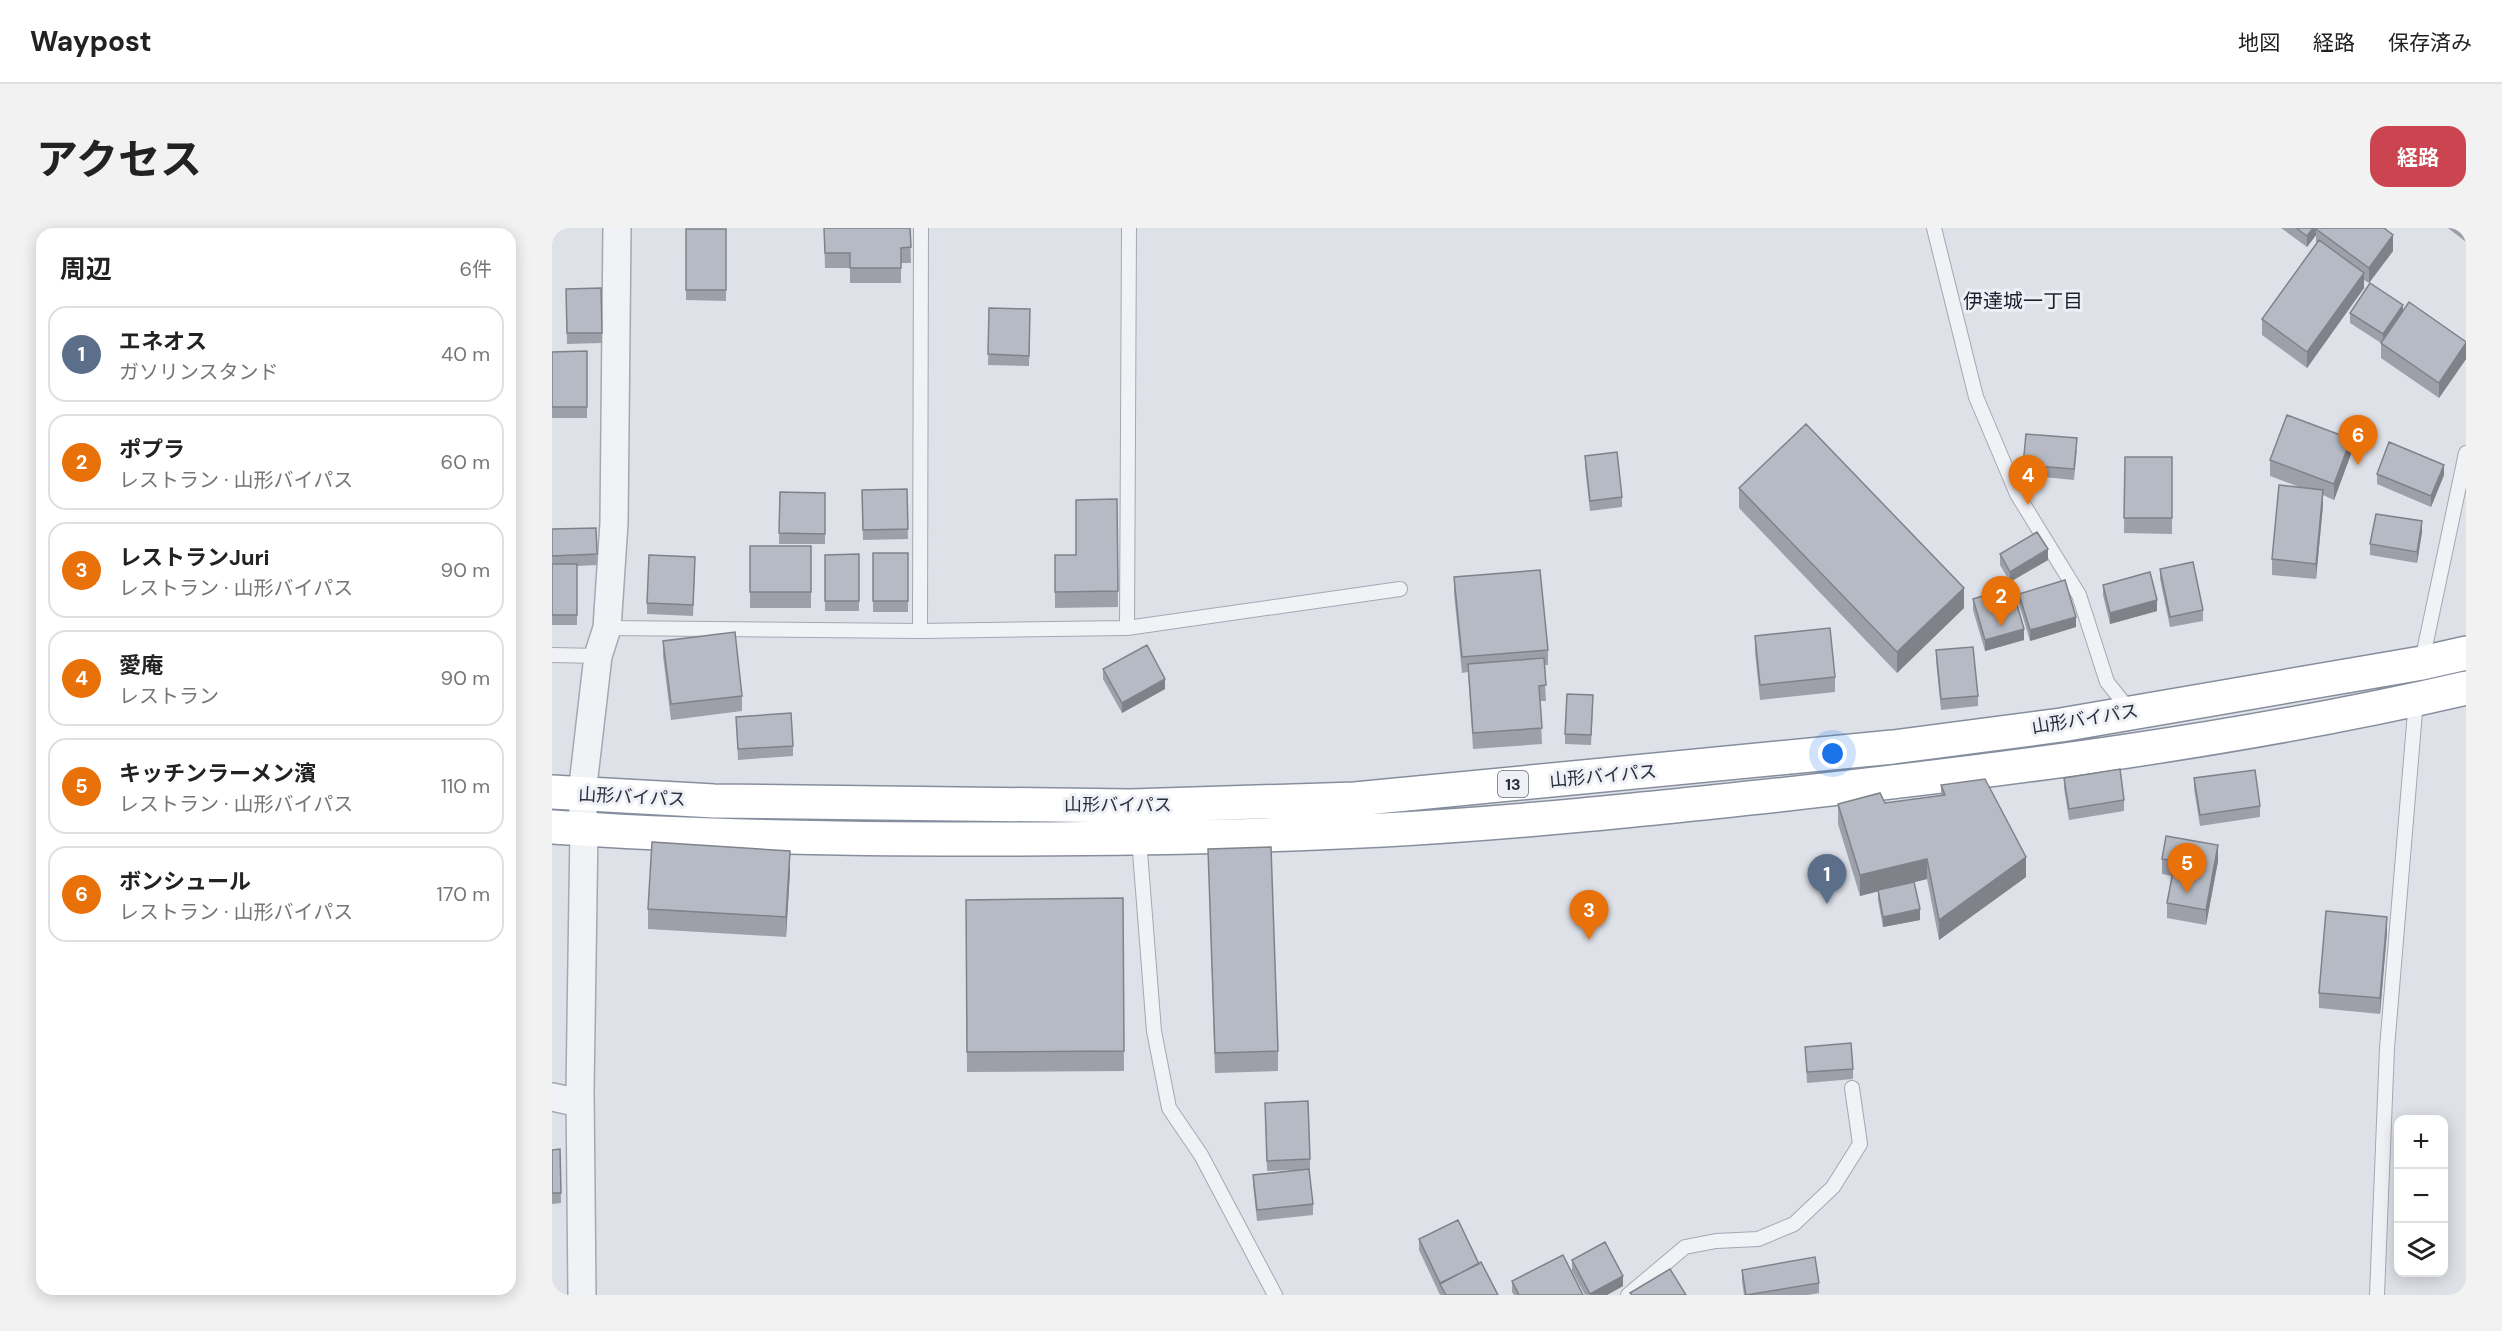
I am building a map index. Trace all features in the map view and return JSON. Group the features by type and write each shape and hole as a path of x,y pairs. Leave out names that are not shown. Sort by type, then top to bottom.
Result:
{"highway":[{"name":"山形バイパス","path":"567,793 714,801 1131,806 1355,799 1893,747 2061,724 2422,663 2466,653"},
{"name":"山形バイパス","path":"552,827 806,839 1139,838 1386,830 1665,807 1851,787 2200,740 2416,700 2466,688"}],"street":[{"path":"582,1295 580,1102 584,829 567,793 598,656 607,628 614,523 617,228"},
{"path":"552,1097 580,1102"}],"lane":[{"path":"920,631 921,228"},
{"path":"1127,628 1129,228"},
{"path":"1934,228 1976,397 2017,494 2079,595 2107,682 2131,712"},
{"path":"2422,663 2466,453"},
{"path":"607,628 920,631 1127,628 1400,589"},
{"path":"552,655 598,656"},
{"path":"2377,1295 2387,1048 2416,700"},
{"path":"1139,838 1154,1031 1168,1108 1201,1155 1275,1295"},
{"path":"1628,1295 1685,1247 1716,1241 1758,1239 1794,1224 1833,1187 1860,1144 1852,1088"}],"building":[{"path":"824,228 910,228 911,247 901,248 901,268 850,268 850,253 825,253"},
{"path":"2296,228 2313,228 2307,236"},
{"path":"2317,228 2384,228 2393,235 2369,268"},
{"path":"686,229 726,229 726,290 686,290"},
{"path":"2319,240 2364,273 2307,352 2262,319"},
{"path":"2370,283 2403,305 2383,334 2350,313"},
{"path":"601,288 602,333 567,333 566,289"},
{"path":"2409,302 2466,342 2439,383 2381,343"},
{"path":"989,308 1030,309 1029,356 988,354"},
{"path":"587,351 587,407 552,407 552,352"},
{"path":"2287,415 2351,439 2334,484 2270,460"},
{"path":"1806,424 1964,588 1897,652 1739,488"},
{"path":"2026,434 2077,438 2074,469 2023,465"},
{"path":"2389,442 2444,465 2431,496 2377,474"},
{"path":"1617,452 1622,497 1590,501 1585,456"},
{"path":"2125,457 2172,457 2172,518 2124,518"},
{"path":"2279,485 2323,490 2316,564 2272,559"},
{"path":"907,489 908,529 863,530 862,490"},
{"path":"780,492 825,493 825,534 779,533"},
{"path":"1117,499 1118,591 1055,592 1055,555 1076,555 1076,500"},
{"path":"2376,514 2422,521 2417,552 2370,544"},
{"path":"596,528 597,554 552,556 552,529"},
{"path":"2037,532 2048,549 2010,572 2000,554"},
{"path":"750,546 811,546 811,592 750,592"},
{"path":"873,553 908,553 908,601 873,601"},
{"path":"859,554 859,601 825,601 825,555"},
{"path":"649,555 695,557 693,605 647,603"},
{"path":"2193,562 2203,610 2170,617 2160,569"},
{"path":"552,564 577,564 577,615 552,615"},
{"path":"1540,570 1548,650 1462,657 1454,577"},
{"path":"2150,572 2157,600 2110,613 2103,585"},
{"path":"2065,580 2076,617 2030,630 2019,594"},
{"path":"2012,587 2024,629 1985,640 1973,599"},
{"path":"1830,628 1835,677 1760,685 1755,636"},
{"path":"735,632 742,696 671,704 663,641"},
{"path":"1147,645 1165,679 1122,703 1103,669"},
{"path":"1973,647 1978,696 1941,699 1936,650"},
{"path":"1544,658 1546,685 1539,686 1542,728 1473,733 1468,664"},
{"path":"1567,694 1593,695 1591,735 1565,734"},
{"path":"791,713 793,746 738,749 736,717"},
{"path":"2120,769 2124,800 2069,809 2064,778"},
{"path":"2255,770 2260,806 2200,815 2194,778"},
{"path":"1985,779 2026,857 1939,920 1927,859 1860,875 1838,804 1880,793 1885,803 1945,795 1941,785"},
{"path":"2166,836 2218,845 2206,910 2167,903 2175,861 2162,859"},
{"path":"652,842 790,851 786,917 648,909"},
{"path":"1271,847 1278,1051 1215,1053 1208,849"},
{"path":"1914,882 1920,909 1883,917 1878,890"},
{"path":"1123,898 1124,1051 967,1052 966,900"},
{"path":"2326,911 2387,917 2380,998 2319,993"},
{"path":"1851,1043 1853,1069 1807,1072 1805,1047"},
{"path":"1308,1101 1310,1159 1267,1161 1265,1103"},
{"path":"560,1149 561,1193 552,1193 552,1150"},
{"path":"1309,1169 1313,1204 1257,1210 1253,1175"},
{"path":"1458,1220 1479,1264 1440,1283 1419,1239"},
{"path":"1605,1242 1623,1276 1590,1294 1572,1260"},
{"path":"1563,1255 1583,1295 1519,1295 1512,1281"},
{"path":"1815,1257 1819,1283 1746,1295 1742,1270"},
{"path":"1481,1262 1498,1295 1446,1295 1440,1284"},
{"path":"1670,1269 1686,1295 1632,1295 1630,1293"}],"place":[{"name":"ボンシュール","path":"2358,465"},
{"name":"愛庵","path":"2028,505"},
{"name":"ポプラ","path":"2001,626"},
{"name":"キッチンラーメン濱","path":"2187,893"},
{"name":"エネオス","path":"1827,904"},
{"name":"レストランJuri","path":"1589,940"}],"district":[{"name":"伊達城一丁目","path":"2023,301"}]}
